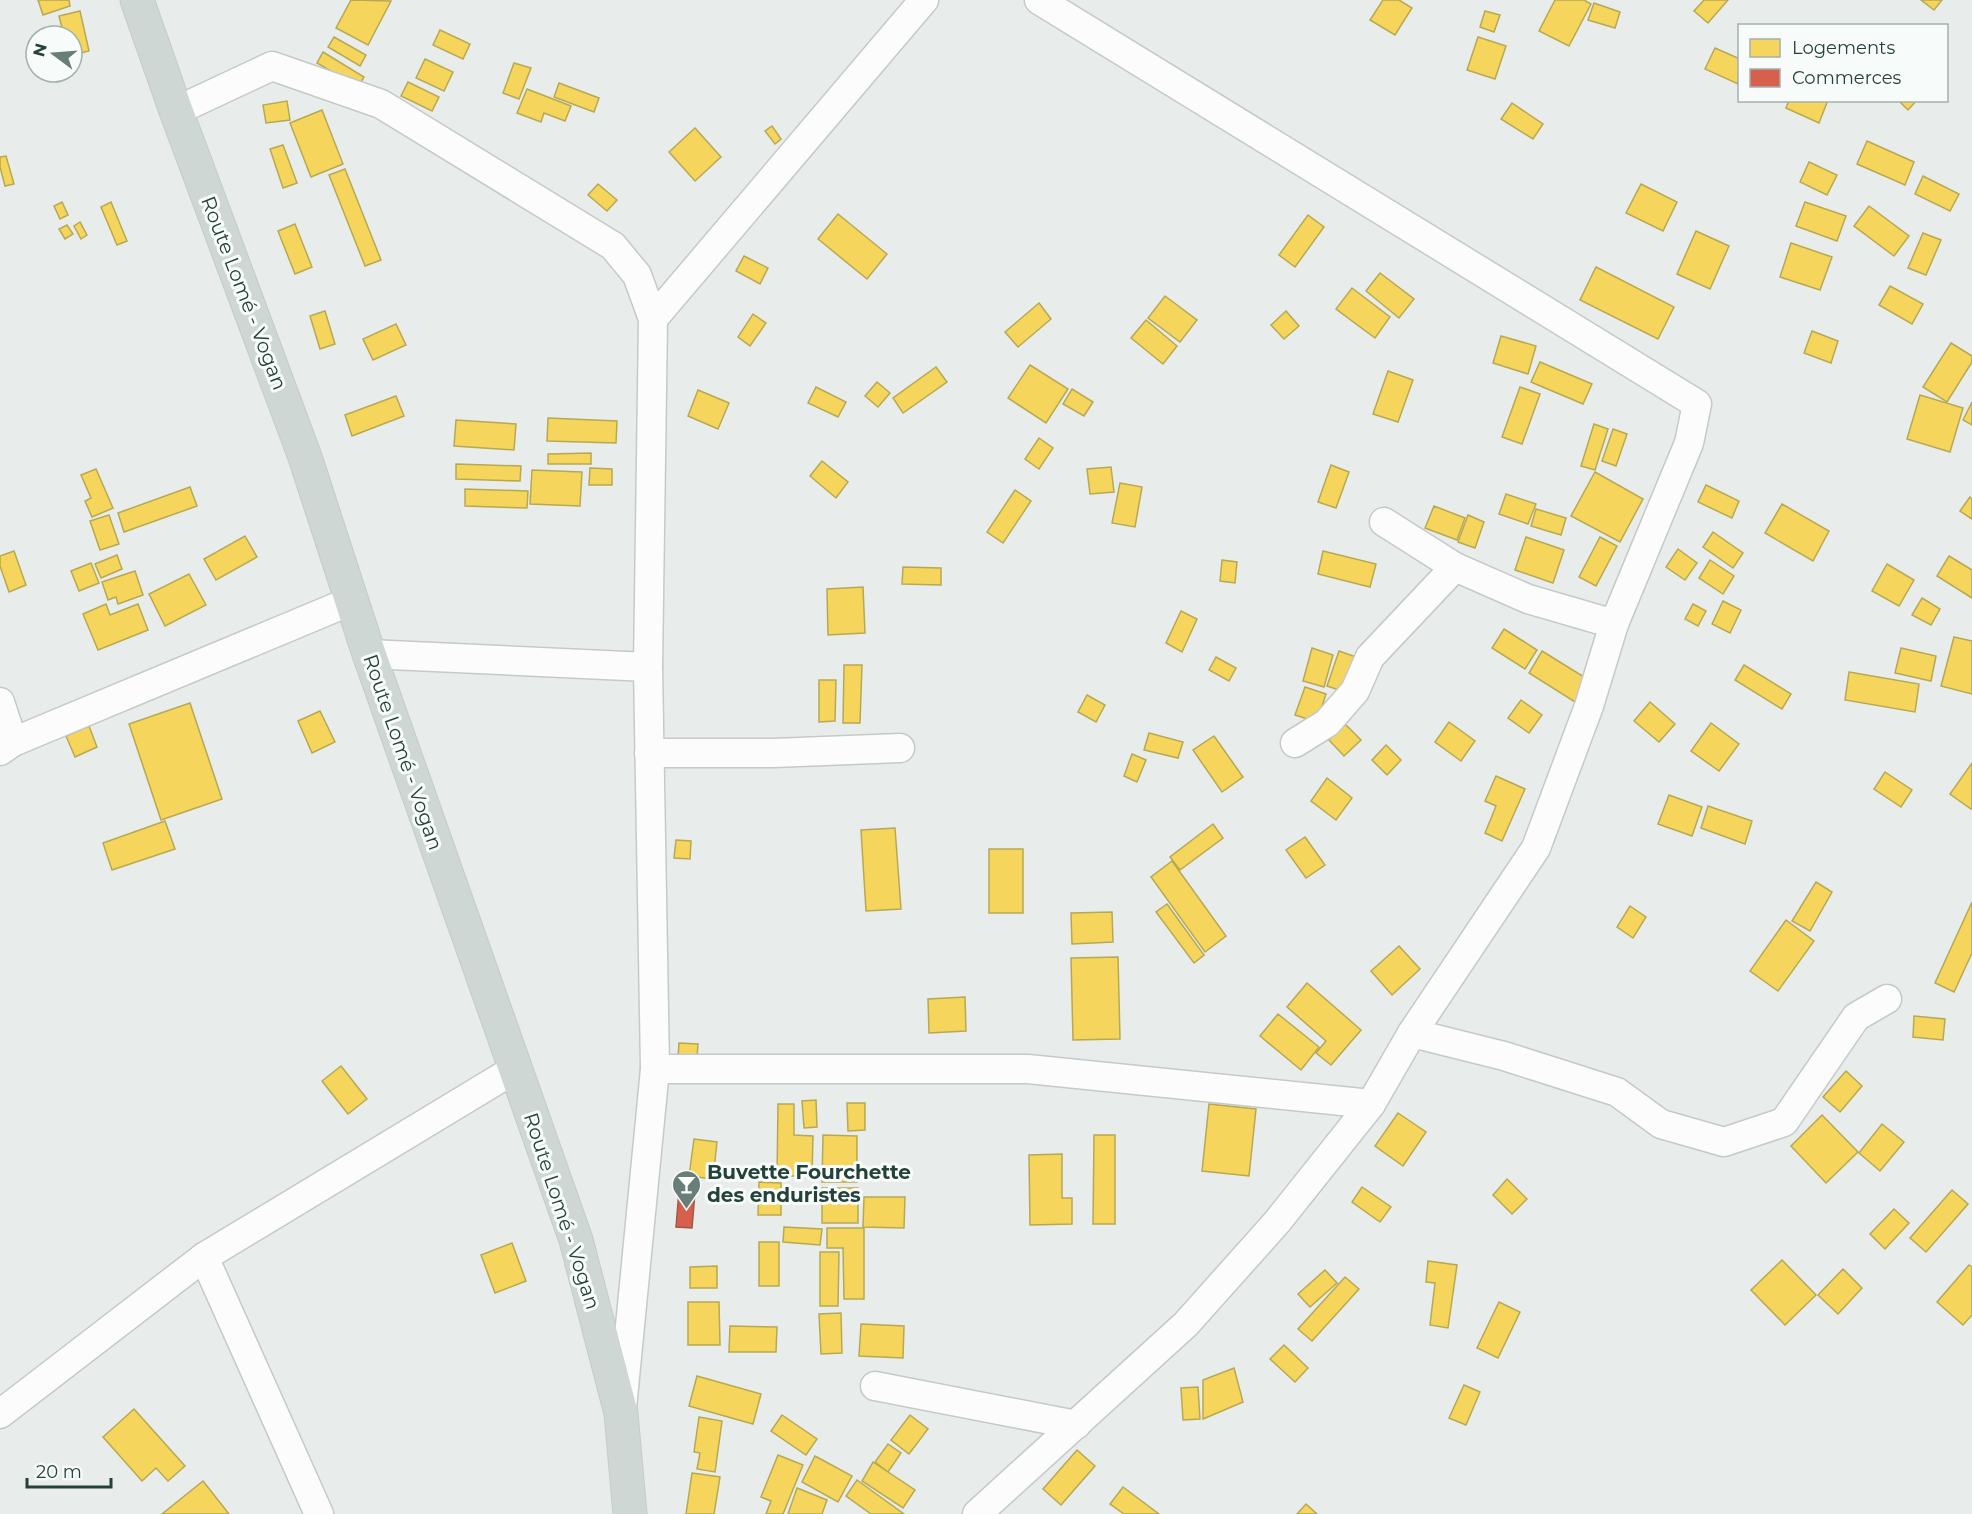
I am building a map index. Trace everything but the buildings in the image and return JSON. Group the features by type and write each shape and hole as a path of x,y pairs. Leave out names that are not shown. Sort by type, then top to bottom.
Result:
{"main road":[{"name":"Route Lomé - Vogan","path":"137,0 305,457 369,654 576,1240 621,1413 630,1514"}],"street":[{"path":"653,319 924,0"},
{"path":"977,1514 1186,1324 1277,1222 1371,1104 1412,1033 1536,848 1589,706 1614,624 1689,442 1697,404 1039,0"},
{"path":"176,111 272,66 381,105 613,246 637,275 653,319 648,667 656,1068 621,1413"},
{"path":"1384,522 1455,567 1528,599 1614,624"},
{"path":"1295,743 1326,723 1355,691 1370,657 1455,567"},
{"path":"0,702 7,747 351,601"},
{"path":"369,654 648,667"},
{"path":"650,753 774,753 900,748"},
{"path":"1412,1033 1504,1056 1617,1092 1661,1124 1724,1142 1784,1122 1856,1017 1887,999"},
{"path":"656,1068 1028,1069 1371,1104"},
{"path":"0,1414 204,1257 515,1070"},
{"path":"204,1257 319,1514"},
{"path":"875,1386 1076,1425"}],"place":[{"name":"Buvette Fourchette des enduristes","path":"686,1210"}]}
